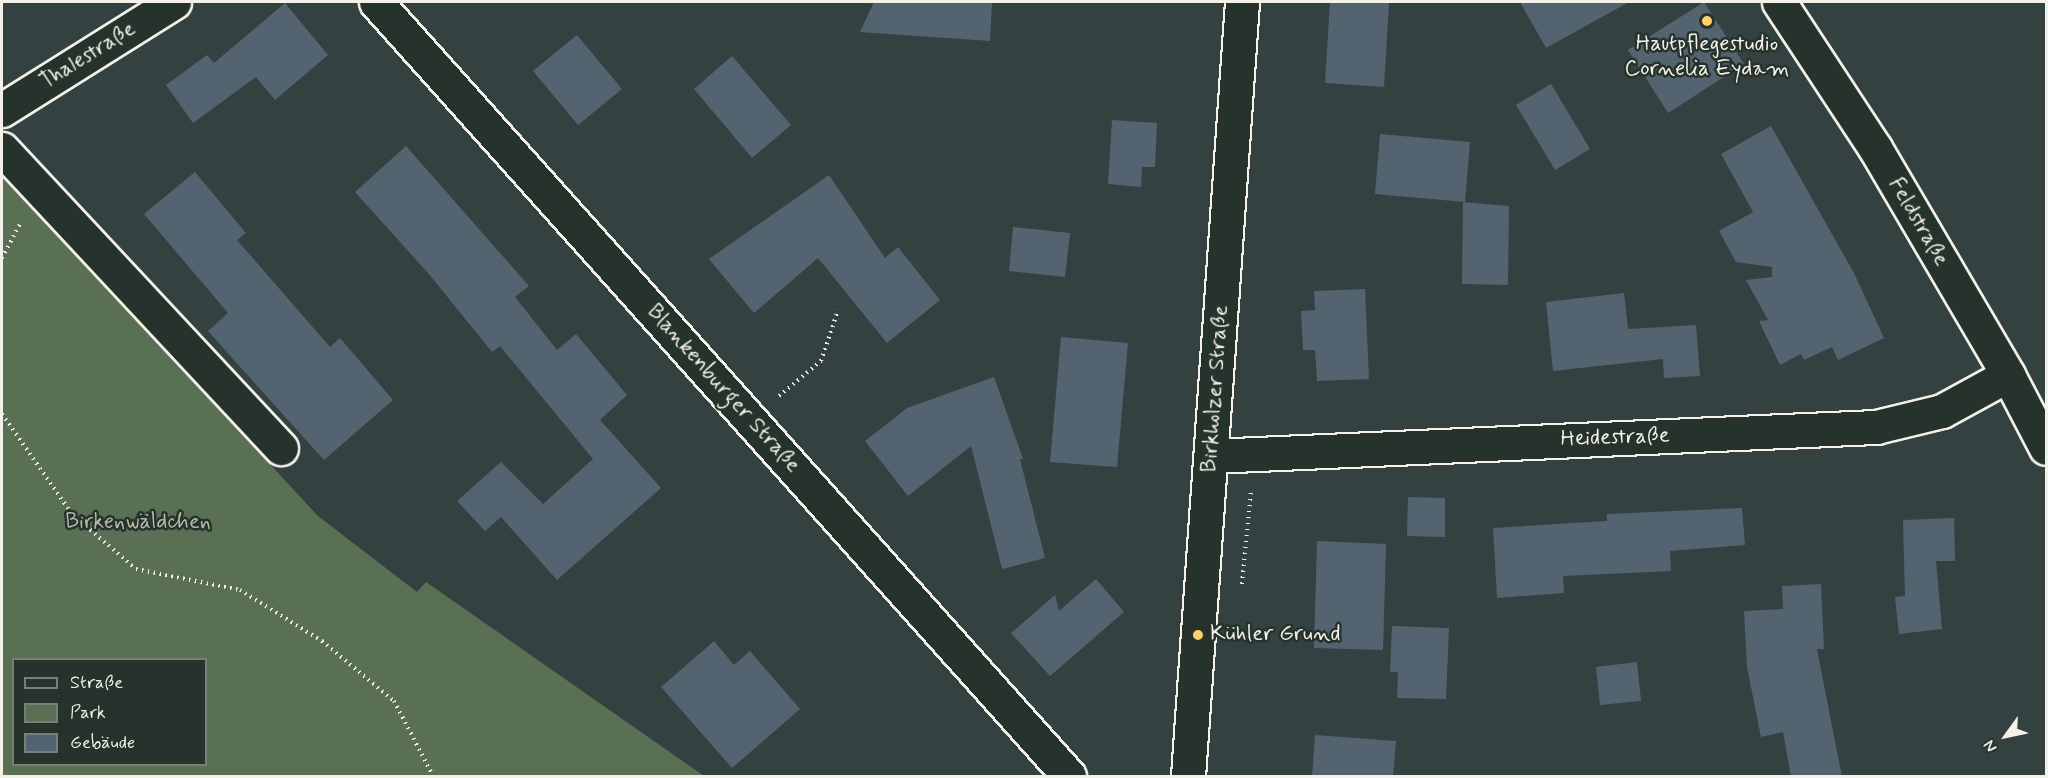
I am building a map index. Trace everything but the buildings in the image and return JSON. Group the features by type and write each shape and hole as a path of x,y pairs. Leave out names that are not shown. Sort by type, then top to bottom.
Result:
{"street":[{"name":"Thalestraße","path":"2,110 174,2"},
{"name":"Blankenburger Straße","path":"376,2 1069,777"},
{"name":"Birkholzer Straße","path":"1188,777 1242,2"},
{"name":"Feldstraße","path":"1779,2 1875,148 2008,375 2046,448"},
{"path":"2,149 281,448"},
{"name":"Heidestraße","path":"1211,456 1876,427 1941,411 2008,375"}],"path":[{"path":"751,420 821,361 838,310"},
{"path":"2,414 72,514 136,569 240,590 331,648 394,701 433,777"}],"green space":[{"name":"Birkenwäldchen","path":"2,175 318,516 417,592 426,582 704,776 2,776"}],"place":[{"name":"Hautpflegestudio Cornelia Eydam","path":"1707,21"},
{"name":"Kühler Grund","path":"1198,635"}]}
